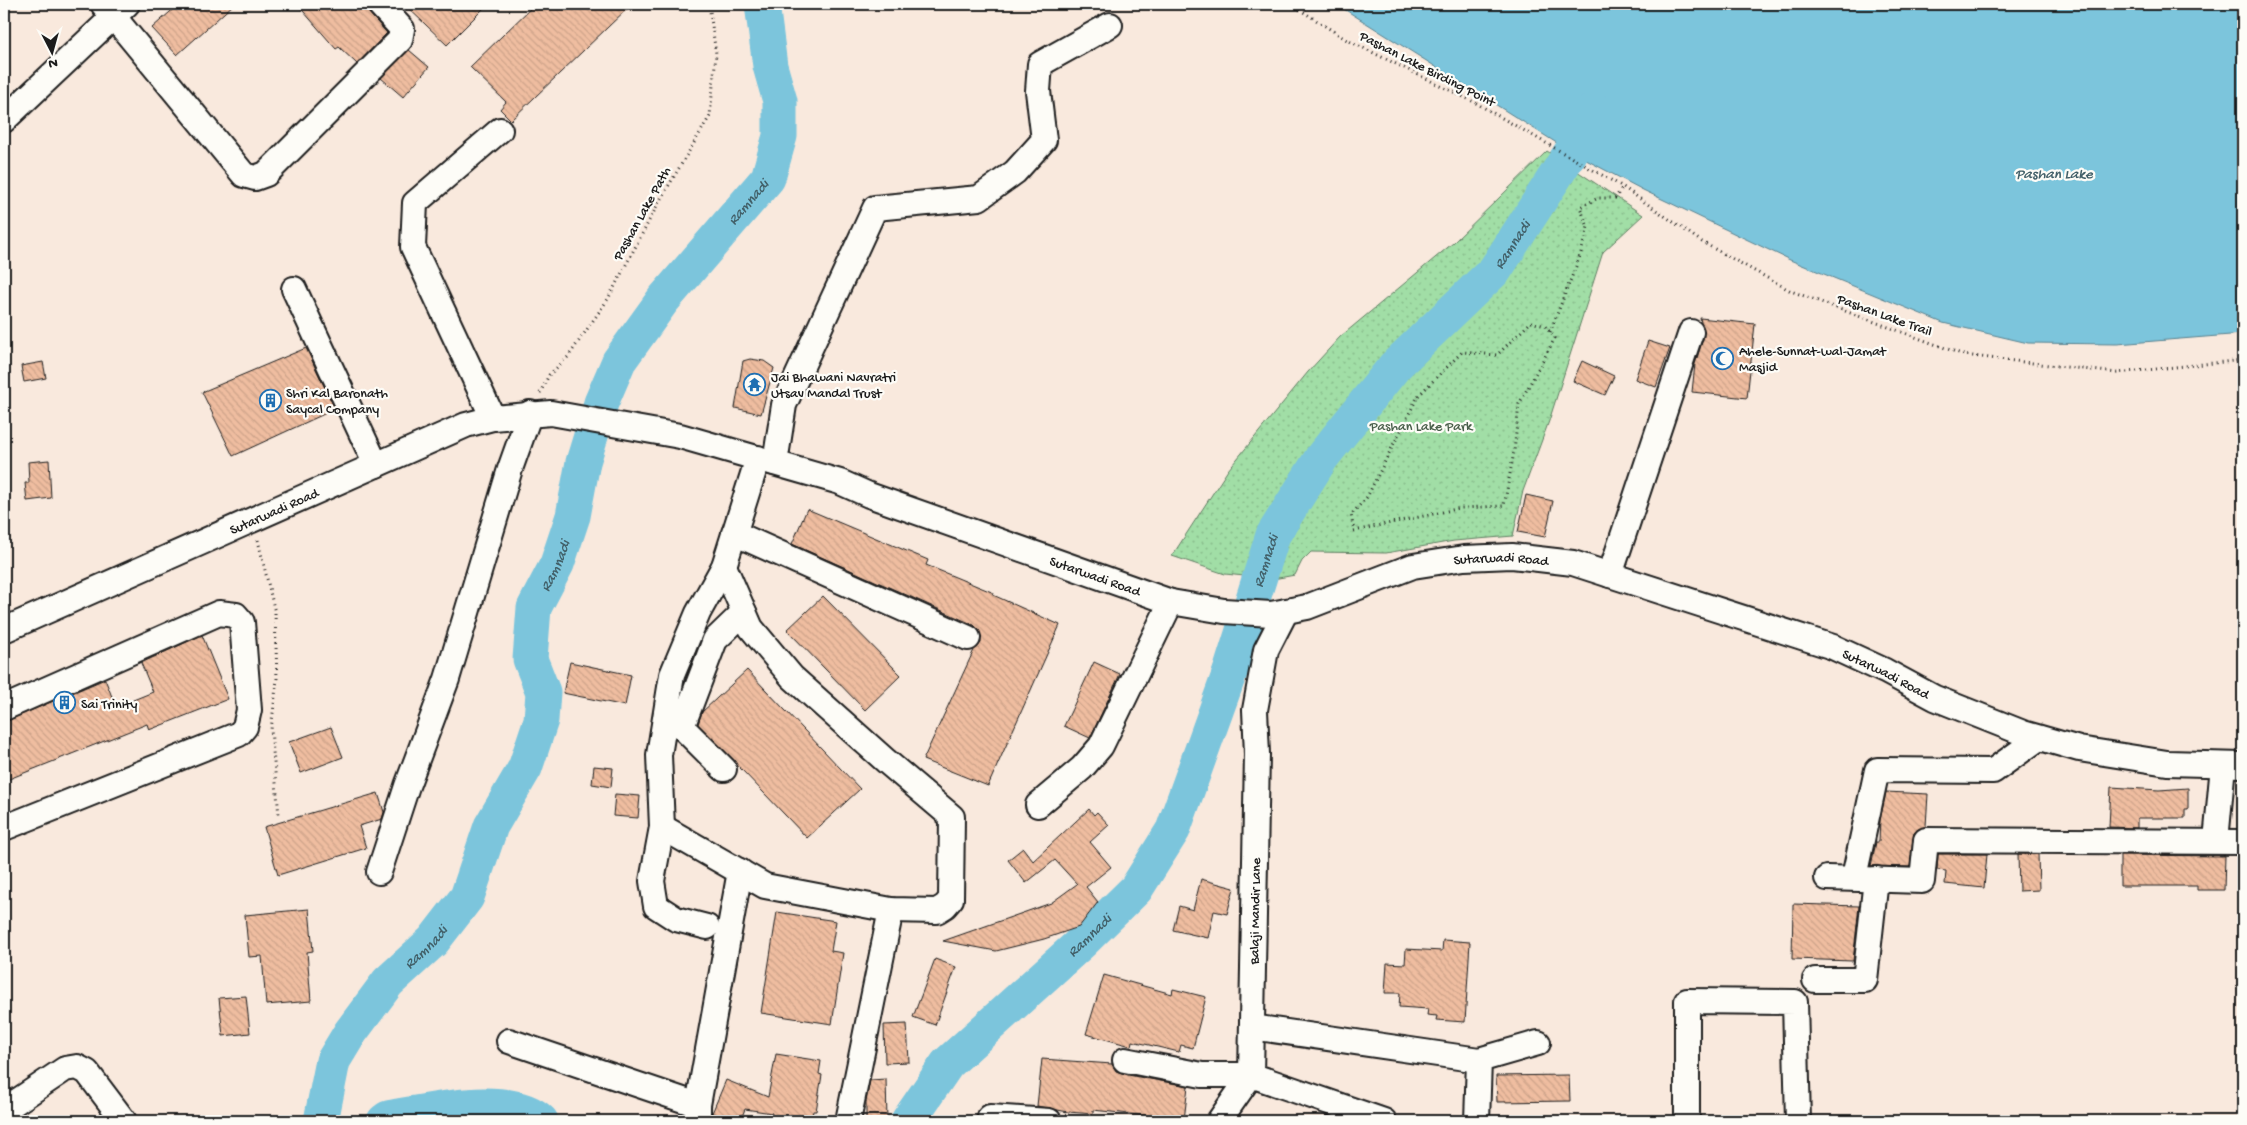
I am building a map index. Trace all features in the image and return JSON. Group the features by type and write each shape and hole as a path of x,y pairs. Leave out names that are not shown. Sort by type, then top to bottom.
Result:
{"street":[{"path":"4,120 114,8 244,175 255,178 266,174 400,40 402,29 379,4"},
{"path":"707,927 676,919 656,906 652,881 662,826 659,755 672,675 698,613 724,566 734,534 766,460 784,405 875,208 979,198 1014,172 1044,140 1038,91 1040,64 1110,25"},
{"path":"493,418 412,247 415,203 500,130"},
{"path":"294,289 376,465"},
{"path":"1610,575 1691,332"},
{"path":"379,872 407,786 447,679 510,468 540,413"},
{"name":"Sutarwadi Road","path":"4,630 466,425 493,418 540,413 680,436 766,460 840,482 869,495 1170,602 1224,611 1279,613 1307,607 1413,566 1464,558 1512,556 1573,563 1833,646 1885,671 1934,698 2039,738 2079,749 2167,763 2233,765"},
{"path":"734,534 968,638"},
{"path":"662,826 765,886 891,910 937,911 945,906 950,899 952,817 792,677 751,628 724,566"},
{"path":"1038,805 1082,768 1101,746 1170,602"},
{"path":"724,769 682,727 715,640 744,612"},
{"path":"4,708 219,613 236,616 242,622 249,710 245,727 239,734 4,828"},
{"name":"Balaji Mandir Lane","path":"1251,1075 1257,754 1255,710 1266,650 1279,613"},
{"path":"1814,980 1865,980 1865,878 1877,770 1993,771 2039,738"},
{"path":"2216,841 2233,765"},
{"path":"1827,878 1922,881 1926,840 2243,842"},
{"path":"509,1041 698,1113 740,871"},
{"path":"848,1121 891,910"},
{"path":"1687,1121 1687,1001 1795,1002 1798,1121"},
{"path":"1252,1027 1479,1060 1538,1043"},
{"path":"1125,1060 1202,1075 1251,1075 1333,1113 1384,1121"},
{"path":"1478,1121 1479,1060"},
{"path":"4,1110 65,1069 77,1067 87,1072 124,1121"},
{"path":"1219,1121 1251,1075"},
{"path":"990,1117 1049,1121"}],"path":[{"name":"Pashan Lake Path","path":"540,413 549,375 568,357 608,299 659,202 710,116 716,54 709,4"},
{"name":"Pashan Lake Birding Point","path":"1290,4 1347,40 1474,102 1558,150"},
{"name":"Pashan Lake Trail","path":"1558,150 1623,187 1702,242 1791,291 1964,355 2117,373 2243,360"},
{"path":"1550,332 1580,256 1588,227 1580,207 1598,198 1615,198 1623,187"},
{"path":"1531,322 1545,326 1550,332 1556,338 1519,404 1514,452 1504,506 1461,508 1354,531 1352,516 1367,497 1418,396 1462,352 1497,355 1531,322"},
{"path":"253,520 275,613 277,679 271,730 279,815"}],"green space":[{"name":"Pashan Lake Park","path":"1547,151 1643,215 1603,252 1549,421 1523,491 1513,536 1454,541 1386,553 1311,552 1302,561 1295,575 1273,579 1225,574 1172,556 1228,470 1308,372 1340,337 1453,243"}],"water":[{"name":"Pashan Lake","path":"1336,4 2243,4 2243,334 2117,344 2028,343 1943,323 1790,260 1643,190 1571,152"}],"building":[{"path":"179,4 234,4 177,55 152,28"},
{"path":"297,4 366,4 369,13 387,33 357,64 339,47 336,49"},
{"path":"404,4 488,4 447,45"},
{"path":"535,4 632,4 511,120 500,109 506,102 470,67"},
{"path":"409,50 429,67 403,97 381,78"},
{"name":"Ahele-Sunnat-wal-Jamat Masjid","path":"1700,318 1755,324 1747,398 1692,392 1695,364 1704,336"},
{"path":"1648,341 1670,348 1656,387 1635,379"},
{"name":"Shri Kal Baronath Saycal Company","path":"306,348 335,409 233,456 202,392"},
{"name":"Jai Bhawani Navratri Utsav Mandal Trust","path":"750,359 764,361 774,368 761,414 735,408 743,361"},
{"path":"1582,361 1614,376 1605,395 1573,381"},
{"path":"43,362 46,378 24,382 21,366"},
{"path":"49,460 51,498 27,501 25,483 29,483 28,462"},
{"path":"1526,495 1553,501 1545,537 1518,532"},
{"path":"807,509 928,560 926,565 994,593 993,595 1060,625 988,786 923,760 974,650 981,643 979,630 974,625 792,544"},
{"path":"823,596 901,675 865,710 787,630"},
{"name":"Sai Trinity","path":"202,635 228,699 149,730 147,724 4,781 4,722 105,679 116,707 153,692 141,663"},
{"path":"570,662 631,675 625,706 563,693"},
{"path":"1094,662 1120,674 1090,738 1064,726"},
{"path":"747,670 860,789 807,838 698,724 702,712"},
{"path":"331,727 343,757 301,773 289,742"},
{"path":"594,766 613,768 611,787 592,784"},
{"path":"2111,787 2159,790 2188,788 2188,809 2185,809 2185,818 2137,818 2137,828 2109,827"},
{"path":"1886,792 1928,794 1926,826 1914,833 1910,867 1871,866 1876,842 1879,842 1880,820"},
{"path":"378,793 384,812 382,819 359,826 366,848 278,875 264,827"},
{"path":"615,794 640,796 638,818 613,816"},
{"path":"1089,809 1094,815 1097,812 1109,825 1090,842 1111,867 1086,887 1098,902 1079,927 1044,939 996,951 943,941 1051,903 1077,884 1055,860 1026,883 1008,860 1023,848 1033,861"},
{"path":"1938,854 1987,854 1984,888 1945,884 1946,871 1937,870"},
{"path":"2018,854 2038,854 2039,890 2019,891"},
{"path":"2120,855 2225,856 2224,890 2197,890 2197,886 2120,886"},
{"path":"1201,879 1234,888 1227,914 1214,911 1208,938 1173,930 1179,906 1193,910"},
{"path":"1793,904 1859,906 1853,961 1792,959"},
{"path":"309,909 313,951 307,952 311,1001 266,1005 262,956 249,957 245,915"},
{"path":"777,912 836,921 831,951 843,953 832,1024 761,1013"},
{"path":"1443,940 1470,942 1465,1022 1436,1020 1437,1016 1427,1015 1428,1009 1399,1007 1400,993 1385,993 1387,963 1405,964 1406,949 1442,951"},
{"path":"935,959 956,967 935,1025 913,1017"},
{"path":"1104,975 1172,994 1173,989 1206,997 1193,1048 1181,1045 1179,1052 1132,1041 1131,1046 1086,1034"},
{"path":"246,996 250,1033 223,1036 219,998"},
{"path":"907,1024 909,1062 885,1063 884,1025"},
{"path":"776,1054 821,1061 819,1074 822,1075 816,1111 813,1111 811,1121 771,1117 772,1113 745,1109 741,1119 734,1116 732,1121 712,1113 726,1080 768,1097"},
{"path":"1042,1059 1112,1064 1116,1071 1128,1075 1188,1086 1184,1120 1093,1110 1093,1114 1068,1112 1037,1106"},
{"path":"1569,1075 1570,1101 1497,1102 1496,1076"},
{"path":"886,1079 887,1120 866,1121 866,1102 870,1080"}],"waterway":[{"name":"Ramnadi","path":"321,1121 333,1061 350,1033 388,982 433,941 467,897 491,826 525,768 541,720 543,692 530,659 534,608 557,564 573,516 583,462 601,403 619,361 663,300 768,178 780,136 780,101 770,66 762,4"},
{"name":"Ramnadi","path":"908,1121 947,1064 1082,942 1136,889 1173,830 1230,672 1273,535 1322,457 1395,366 1495,270 1571,152 1594,109"},
{"name":"Ramnadi","path":"384,1121 388,1118 424,1111 489,1105 510,1107 527,1112 541,1121"}],"place":[{"name":"Ahele-Sunnat-wal-Jamat Masjid","path":"1723,358"},
{"name":"Jai Bhawani Navratri Utsav Mandal Trust","path":"755,384"},
{"name":"Shri Kal Baronath Saycal Company","path":"270,400"},
{"name":"Sai Trinity","path":"65,703"}]}
